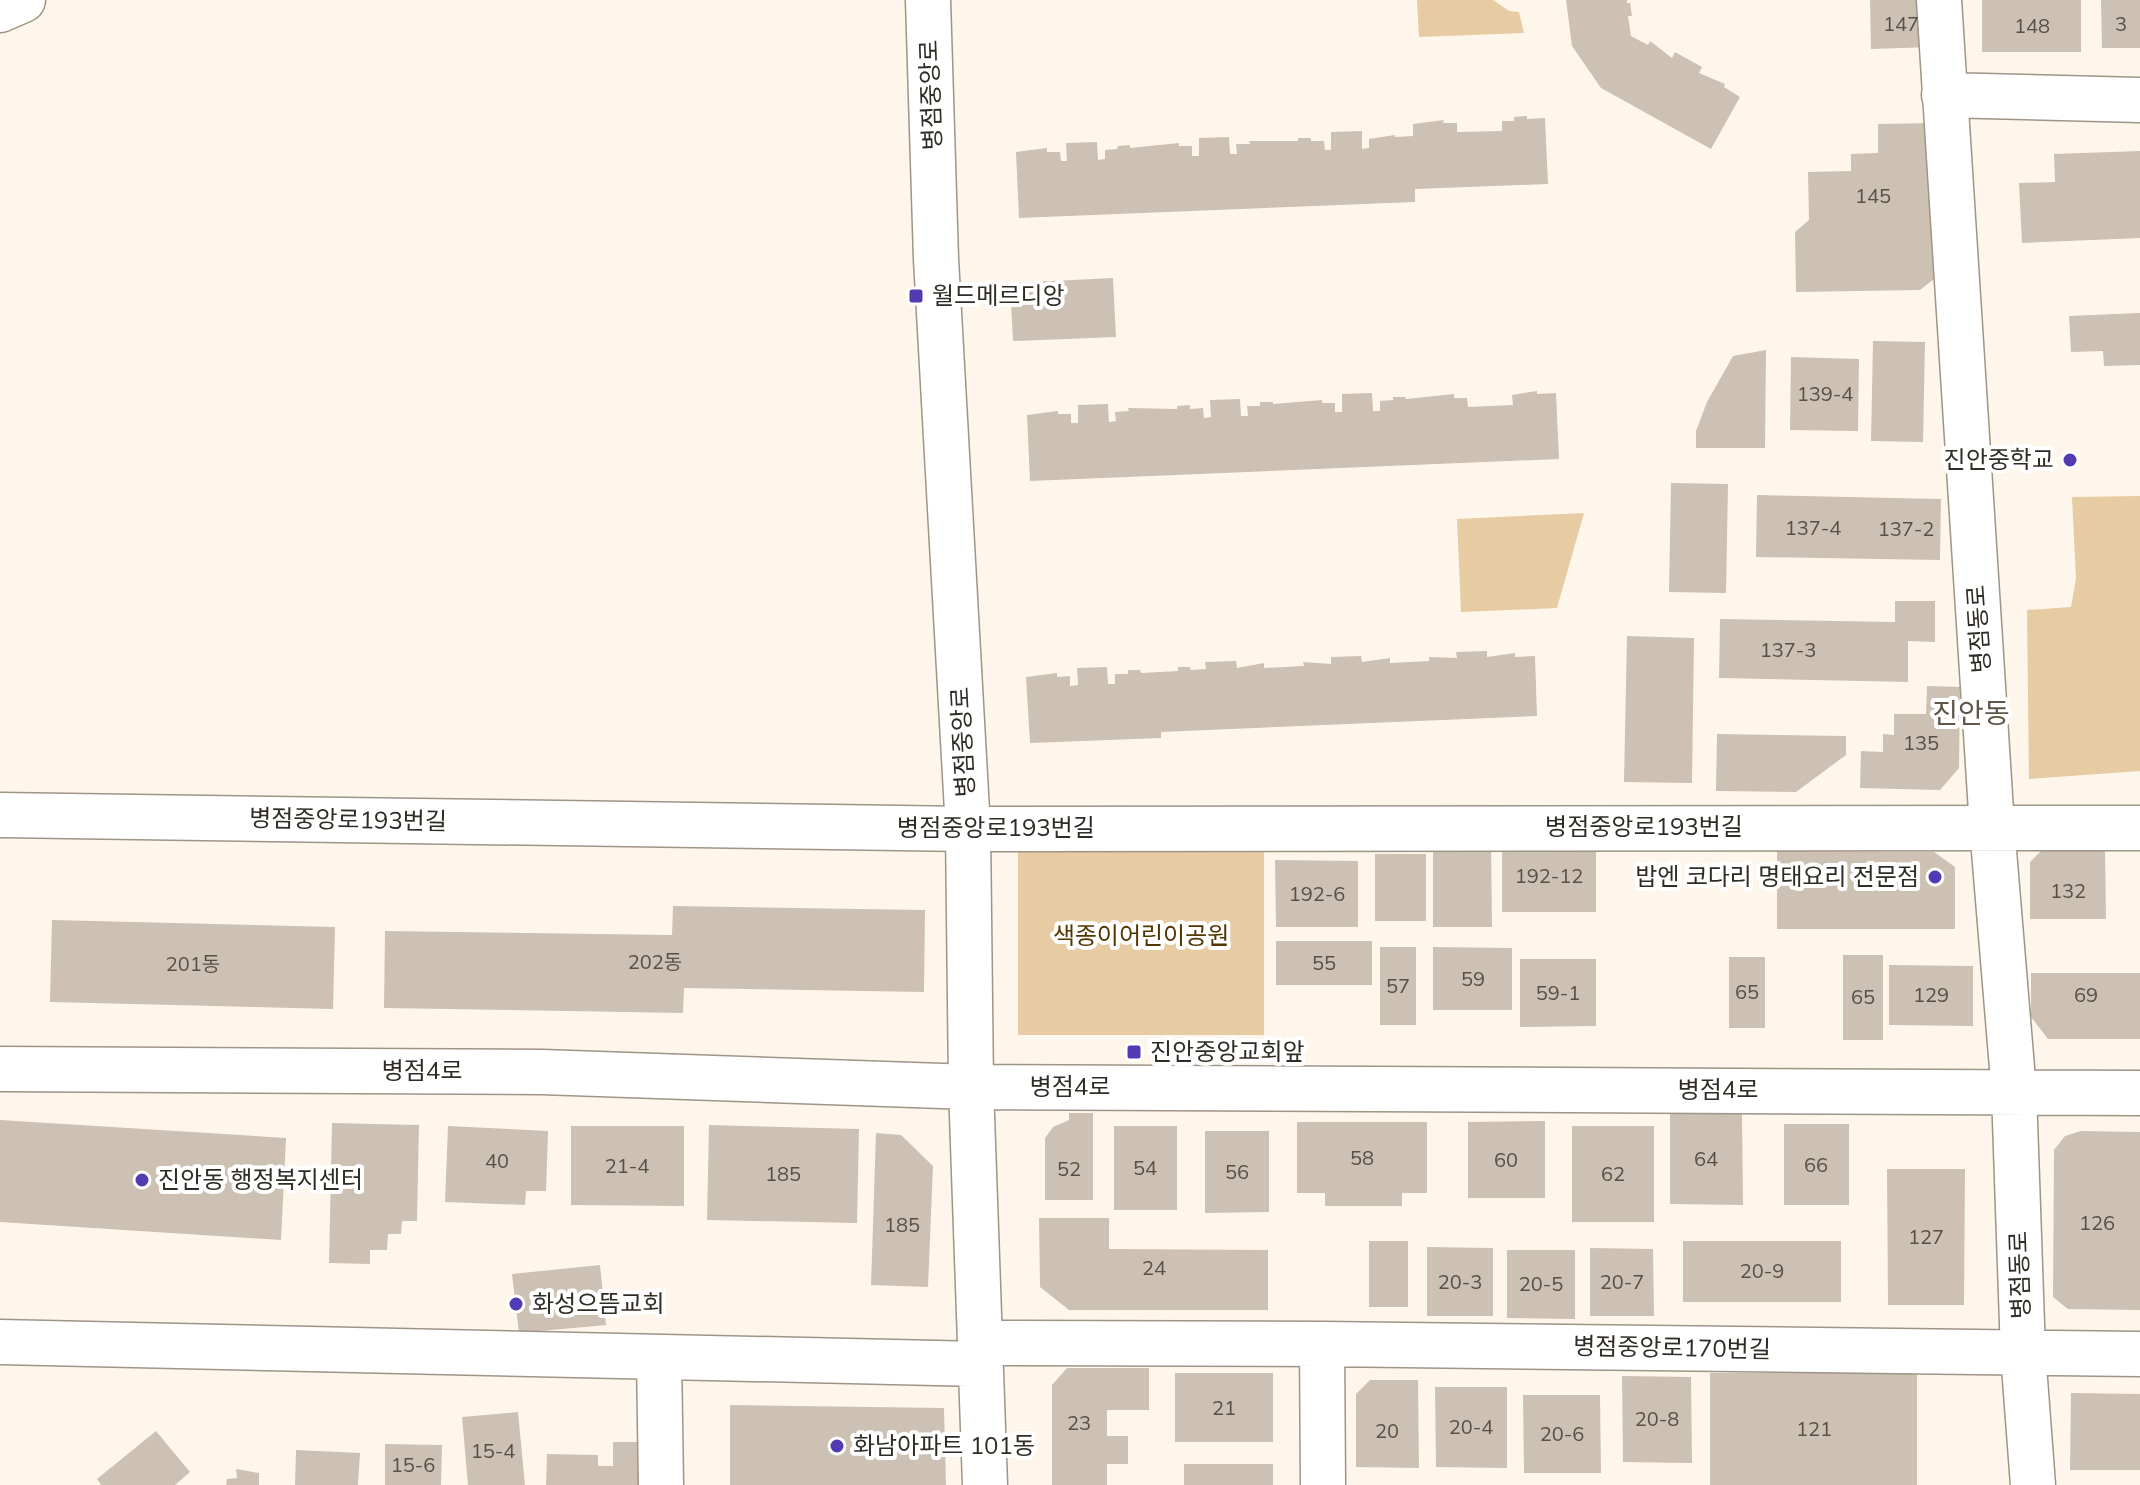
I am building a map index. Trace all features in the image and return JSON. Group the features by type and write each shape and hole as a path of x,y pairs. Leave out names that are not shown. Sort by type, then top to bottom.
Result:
{"street":[{"path":"0,10 23,0"},
{"name":"병점중앙로","path":"928,0 936,259 968,829 971,1087 985,1485"},
{"name":"병점동로","path":"1939,0 1992,827 2014,1092 2023,1353 2033,1485"},
{"path":"1944,95 2140,100"},
{"name":"병점중앙로193번길","path":"0,815 968,829 2140,828"},
{"name":"병점4로","path":"0,1069 542,1072 971,1087 2140,1093"},
{"name":"병점중앙로170번길","path":"0,1342 659,1357 1322,1344 2023,1353"},
{"path":"1322,1344 1323,1485"},
{"name":"병점동로","path":"2023,1353 2140,1354"},
{"path":"659,1357 661,1485"}],"green space":[{"path":"1417,0 1493,0 1509,11 1519,12 1524,33 1419,37"},
{"path":"2140,496 2140,771 2029,779 2027,610 2071,607 2076,578 2072,497"},
{"path":"1584,513 1557,608 1461,612 1457,519"},
{"name":"색종이어린이공원","path":"1018,837 1264,837 1264,1035 1018,1035"}],"building":[{"path":"1566,0 1627,0 1632,16 1628,16 1631,36 1648,45 1650,41 1672,58 1675,52 1702,67 1699,73 1725,84 1724,87 1740,97 1711,149 1601,88 1572,46"},
{"path":"1870,0 1931,0 1932,47 1871,49"},
{"path":"1982,0 2081,0 2081,52 1982,52"},
{"path":"2101,0 2140,0 2140,48 2102,48"},
{"path":"1527,116 1527,119 1545,118 1548,184 1415,189 1415,202 1019,218 1016,152 1047,148 1047,152 1060,152 1061,161 1067,161 1066,143 1097,142 1098,160 1105,159 1105,150 1117,149 1118,146 1130,145 1130,148 1179,143 1179,146 1192,146 1192,156 1199,156 1199,138 1229,137 1230,154 1237,154 1236,144 1298,141 1298,138 1324,141 1325,150 1331,150 1331,132 1362,131 1362,149 1369,148 1369,139 1413,136 1413,124 1444,120 1443,123 1457,123 1457,132 1502,131 1502,121"},
{"path":"1935,123 1938,276 1920,290 1796,292 1795,232 1809,220 1808,172 1851,171 1851,154 1878,153 1878,124"},
{"path":"2140,151 2140,238 2022,243 2019,183 2055,182 2054,154"},
{"path":"1113,278 1116,337 1013,341 1010,283"},
{"path":"2140,313 2140,365 2104,366 2103,351 2071,352 2069,316"},
{"path":"1873,341 1925,342 1923,442 1871,441"},
{"path":"1766,350 1765,448 1696,448 1696,431 1707,402 1733,356"},
{"path":"1791,357 1859,359 1858,431 1790,430"},
{"path":"1537,391 1537,394 1556,393 1559,459 1030,481 1027,415 1058,411 1058,414 1071,414 1071,423 1078,423 1078,405 1108,404 1109,422 1116,421 1115,412 1129,411 1128,408 1177,409 1177,406 1190,405 1190,409 1203,408 1204,418 1211,417 1210,400 1240,399 1241,416 1248,416 1247,406 1260,406 1260,402 1273,404 1322,400 1322,403 1335,403 1335,412 1342,412 1342,394 1372,393 1373,411 1380,411 1380,401 1393,400 1393,397 1406,399 1454,394 1454,398 1467,398 1468,407 1513,405 1512,395"},
{"path":"1671,483 1728,484 1726,593 1669,592"},
{"path":"1757,495 1941,499 1940,560 1756,557"},
{"path":"1895,601 1935,601 1935,642 1908,641 1908,682 1719,678 1720,619 1895,622"},
{"path":"1627,636 1694,638 1692,783 1624,782"},
{"path":"1487,651 1487,657 1515,653 1515,657 1535,656 1537,716 1161,732 1161,738 1030,743 1026,677 1057,673 1057,677 1070,676 1070,686 1078,685 1077,668 1107,667 1108,684 1115,684 1115,674 1128,674 1128,670 1140,670 1141,673 1178,671 1178,667 1206,669 1205,662 1236,661 1237,668 1264,663 1264,668 1304,666 1303,662 1331,664 1331,657 1361,656 1362,662 1390,658 1390,663 1429,661 1429,657 1457,658 1456,652"},
{"path":"1927,686 1960,687 1959,768 1940,790 1860,788 1861,751 1883,752 1883,734 1894,735 1894,714 1926,714"},
{"path":"1717,734 1846,736 1846,755 1796,792 1716,791"},
{"path":"1596,840 1596,912 1502,912 1502,841"},
{"path":"1433,842 1491,842 1492,927 1433,927"},
{"path":"2046,846 2105,846 2106,919 2030,919 2030,862"},
{"path":"1777,851 1934,852 1955,867 1955,929 1777,929"},
{"path":"1375,854 1426,854 1426,921 1375,921"},
{"path":"1275,860 1358,861 1358,927 1276,927"},
{"path":"673,906 925,910 924,992 684,988 683,1013 384,1008 385,931 672,935"},
{"path":"52,920 335,927 333,1009 50,1002"},
{"path":"1276,941 1372,941 1372,985 1276,985"},
{"path":"1380,947 1416,947 1416,1025 1380,1025"},
{"path":"1433,947 1512,948 1512,1010 1433,1010"},
{"path":"1843,955 1883,955 1883,1040 1843,1040"},
{"path":"1729,957 1765,957 1765,1028 1729,1028"},
{"path":"1520,959 1596,959 1596,1026 1520,1027"},
{"path":"1889,965 1973,966 1973,1026 1889,1025"},
{"path":"2031,973 2140,973 2140,1039 2048,1039 2031,1017"},
{"path":"1069,1113 1093,1113 1093,1200 1045,1200 1045,1138 1053,1127 1069,1120"},
{"path":"1670,1114 1742,1114 1743,1205 1670,1204"},
{"name":"진안동 행정복지센터","path":"0,1120 286,1138 281,1240 0,1222"},
{"path":"1545,1121 1545,1198 1468,1198 1468,1122"},
{"path":"1297,1122 1427,1122 1427,1193 1402,1193 1402,1206 1325,1206 1325,1193 1297,1193"},
{"path":"332,1123 419,1125 417,1221 402,1221 401,1234 388,1234 387,1250 370,1250 370,1264 329,1263"},
{"path":"1784,1124 1849,1124 1849,1205 1784,1205"},
{"path":"709,1125 859,1129 857,1223 707,1220"},
{"path":"448,1126 548,1131 546,1191 526,1191 525,1205 445,1202"},
{"path":"571,1126 684,1126 684,1206 571,1205"},
{"path":"1114,1126 1177,1126 1177,1210 1114,1210"},
{"path":"1572,1126 1654,1126 1654,1222 1572,1222"},
{"path":"1205,1131 1269,1131 1269,1212 1205,1213"},
{"path":"2081,1131 2140,1132 2140,1310 2068,1309 2053,1297 2054,1150 2065,1136"},
{"path":"876,1133 901,1135 933,1166 928,1287 871,1285"},
{"path":"1887,1169 1965,1169 1964,1305 1888,1305"},
{"path":"1039,1218 1109,1218 1109,1249 1268,1250 1268,1310 1069,1310 1040,1287"},
{"path":"1369,1241 1408,1241 1408,1307 1369,1307"},
{"path":"1683,1241 1841,1241 1841,1302 1683,1302"},
{"path":"1427,1247 1493,1248 1493,1316 1427,1316"},
{"path":"1590,1248 1653,1249 1654,1316 1590,1316"},
{"path":"1507,1250 1575,1250 1575,1319 1507,1318"},
{"path":"600,1265 606,1325 519,1333 512,1274"},
{"path":"1067,1368 1149,1368 1149,1410 1107,1410 1107,1436 1128,1436 1128,1464 1107,1464 1107,1485 1052,1485 1052,1385"},
{"path":"1175,1373 1273,1373 1273,1442 1175,1442"},
{"path":"1710,1373 1917,1373 1917,1485 1710,1485"},
{"path":"1622,1376 1691,1377 1692,1463 1623,1462"},
{"path":"1370,1380 1418,1380 1419,1468 1356,1467 1356,1394"},
{"path":"1435,1387 1507,1387 1507,1468 1436,1467"},
{"path":"2071,1393 2140,1394 2140,1470 2070,1470"},
{"path":"1523,1395 1600,1395 1601,1473 1524,1473"},
{"name":"화남아파트 101동","path":"730,1405 944,1408 946,1485 730,1485"},
{"path":"518,1412 525,1485 468,1485 462,1417"},
{"path":"156,1431 190,1472 175,1485 101,1485 97,1479"},
{"path":"613,1442 648,1442 648,1485 546,1485 547,1454 598,1455 598,1466 613,1466"},
{"path":"385,1444 442,1445 441,1485 385,1485"},
{"path":"296,1450 360,1453 358,1485 295,1485"},
{"path":"1184,1464 1273,1464 1273,1485 1184,1485"},
{"path":"236,1469 259,1473 259,1485 226,1485 227,1479 237,1478"}],"place":[{"name":"월드메르디앙","path":"916,296"},
{"name":"진안중학교","path":"2070,460"},
{"name":"밥엔 코다리 명태요리 전문점","path":"1935,877"},
{"name":"진안중앙교회앞","path":"1134,1052"},
{"name":"진안동 행정복지센터","path":"142,1180"},
{"name":"화성으뜸교회","path":"516,1304"},
{"name":"화남아파트 101동","path":"837,1446"}],"district":[{"name":"진안동","path":"1971,713"}]}
